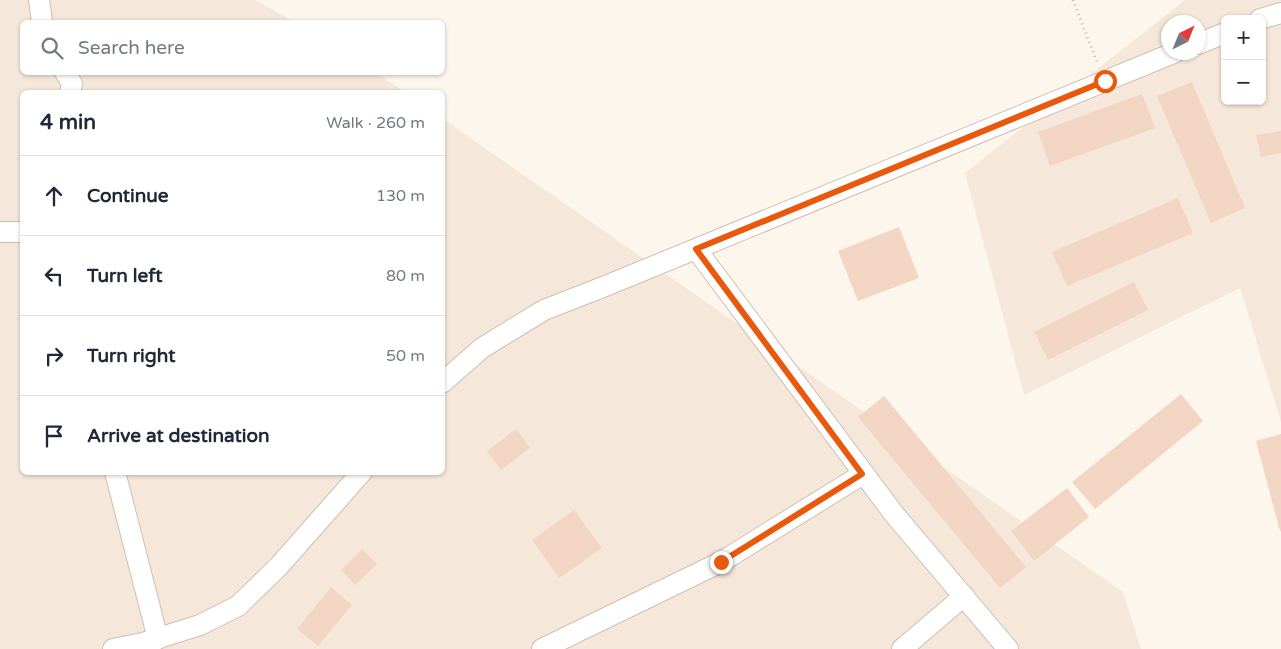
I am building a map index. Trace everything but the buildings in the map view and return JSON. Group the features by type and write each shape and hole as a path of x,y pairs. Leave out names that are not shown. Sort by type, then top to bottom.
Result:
{"street":[{"path":"38,0 42,20"},
{"path":"1266,17 1281,13"},
{"path":"1206,41 1221,35"},
{"path":"445,380 482,348 544,310 1161,58"},
{"path":"67,75 72,84 70,90"},
{"path":"0,232 20,232"},
{"path":"696,249 862,474 1008,649"},
{"path":"542,649 721,562 862,474"},
{"path":"116,475 158,639"},
{"path":"113,649 158,639 200,626 238,606 279,566 359,475"},
{"path":"902,649 964,596"}],"path":[{"path":"1073,0 1105,81"}],"shaded area":[{"path":"0,0 255,0 291,20 20,20 20,75 379,75 402,90 20,90 20,475 445,475 445,120 1123,592 1141,649 0,649"},
{"path":"1185,0 1281,0 1281,422 1240,288 1024,395 965,173 1161,19 1161,60 1206,60 1206,15 1166,15"}],"route":[{"path":"721,562 862,474 696,249 1105,81"}]}
